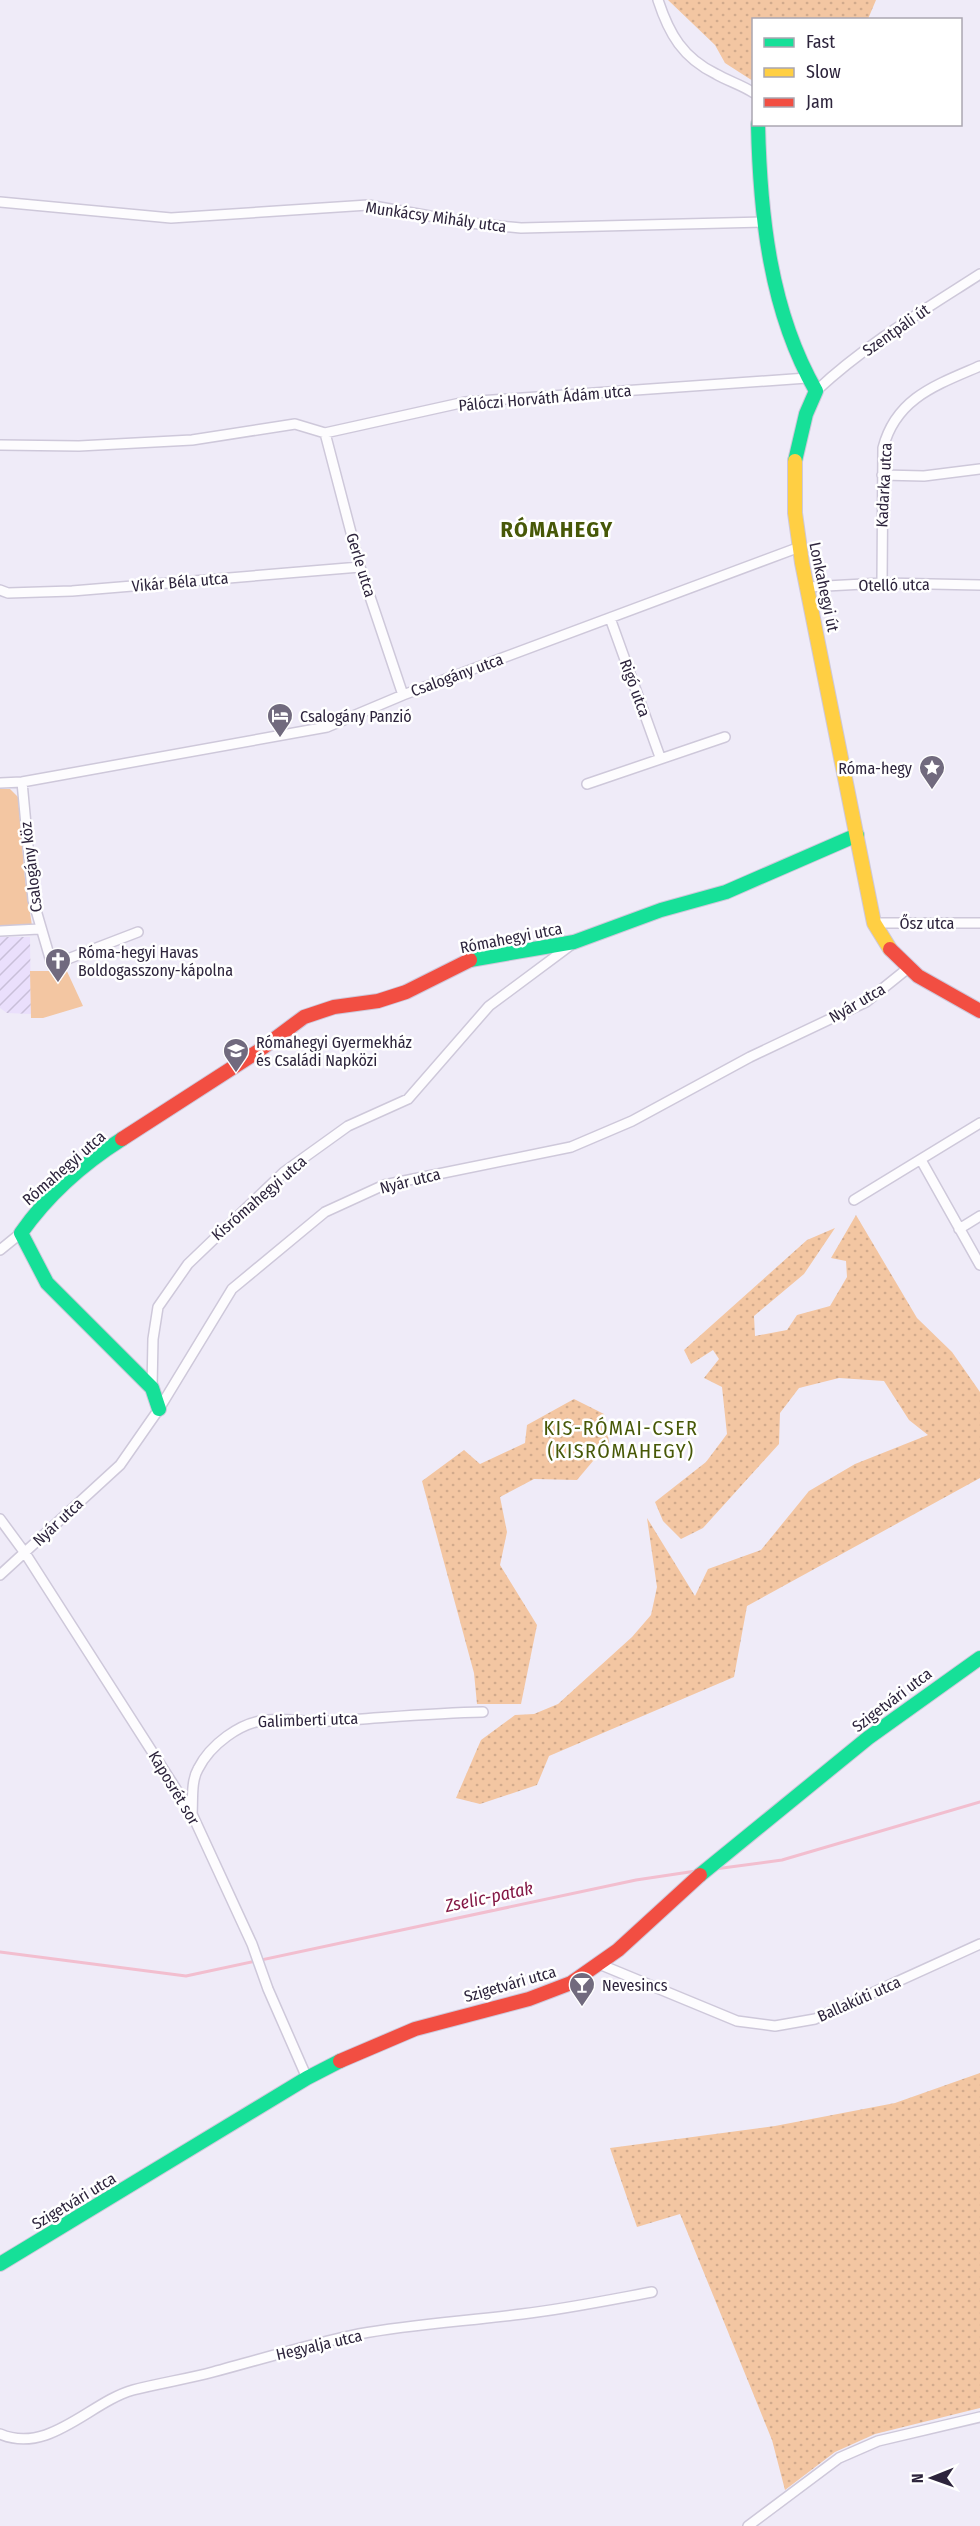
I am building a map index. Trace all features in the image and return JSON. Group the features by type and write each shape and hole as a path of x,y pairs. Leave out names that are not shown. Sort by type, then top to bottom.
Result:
{"street":[{"path":"658,0 670,32 680,48 695,62 752,92"},
{"path":"758,126 760,182 765,222 784,315 807,378 816,391"},
{"name":"Munkácsy Mihály utca","path":"0,202 171,218 368,205 477,224 521,228 765,222"},
{"name":"Szentpáli út","path":"816,391 838,371 885,336 980,274"},
{"name":"Kadarka utca","path":"882,583 883,448 895,417 909,402 932,388 980,366"},
{"name":"Pálóczi Horváth Ádám utca","path":"0,445 79,446 192,440 295,424 325,433 465,402 807,378"},
{"name":"Lonkahegyi út","path":"816,391 800,433 794,473 797,548 808,587 874,923 893,955 907,969 980,1011"},
{"name":"Gerle utca","path":"325,433 360,567 403,695"},
{"path":"882,475 924,476 980,469"},
{"name":"Csalogány utca","path":"0,783 22,782 327,726 403,695 797,548"},
{"name":"Vikár Béla utca","path":"0,590 8,593 72,591 360,567"},
{"name":"Otelló utca","path":"808,587 882,583 980,585"},
{"name":"Rigó utca","path":"610,618 660,757"},
{"path":"587,784 660,757 725,737"},
{"name":"Csalogány köz","path":"22,782 29,871 39,929 52,965 138,932"},
{"name":"Rómahegyi utca","path":"0,1250 21,1233 39,1207 105,1149 257,1052 304,1017 334,1007 378,1001 406,992 464,961 574,942 661,910 726,892 857,835"},
{"name":"Ősz utca","path":"874,923 980,923"},
{"path":"0,930 39,929"},
{"name":"Kisrómahegyi utca","path":"152,1388 153,1339 158,1307 188,1263 284,1172 348,1126 408,1099 489,1006 574,942"},
{"name":"Nyár utca","path":"0,1575 120,1465 159,1409 232,1289 324,1212 384,1185 571,1147 612,1130 750,1057 866,1002 907,969"},
{"path":"854,1200 980,1122"},
{"path":"921,1160 980,1265"},
{"path":"959,1229 980,1216"},
{"path":"21,1233 47,1283 152,1388 159,1409"},
{"name":"Kaposrét sor","path":"0,1519 25,1553 192,1814 255,1952 307,2078"},
{"name":"Szigetvári utca","path":"0,2264 307,2078 390,2037 544,1994 572,1983 599,1964 689,1884 853,1749 941,1683 980,1658"},
{"name":"Galimberti utca","path":"192,1814 197,1770 206,1756 234,1731 248,1723 268,1720 329,1721 414,1713 483,1712"},
{"name":"Ballakúti utca","path":"599,1964 737,2021 775,2026 815,2019 980,1944"},
{"name":"Hegyalja utca","path":"0,2434 17,2439 51,2433 74,2423 110,2399 132,2391 315,2344 362,2334 535,2312 652,2292"},
{"path":"748,2526 839,2458 878,2441 980,2417"}],"shaded area":[{"path":"668,0 876,0 868,18 752,18 752,80 725,63 715,45"},
{"path":"0,789 10,789 18,797 25,879 32,926 0,926"},
{"path":"0,937 30,937 31,1014 7,1013 0,1008"},
{"path":"65,967 83,1006 43,1018 31,1018 30,971 50,971"},
{"path":"856,1215 917,1318 952,1352 980,1392 980,1478 747,1606 734,1677 549,1756 537,1785 480,1804 456,1798 481,1740 515,1715 534,1714 558,1704 632,1637 651,1615 657,1587 647,1518 695,1596 708,1569 761,1550 809,1491 855,1464 928,1435 909,1420 884,1381 839,1378 799,1388 780,1413 779,1444 703,1528 681,1539 663,1521 655,1502 706,1462 727,1434 722,1387 704,1378 719,1359 713,1350 691,1364 684,1350 807,1240 835,1228 804,1274 754,1316 755,1336 787,1330 797,1315 830,1306 847,1277 846,1261 831,1258"},
{"path":"574,1399 604,1414 609,1442 577,1480 534,1479 500,1497 507,1532 500,1565 537,1625 521,1704 477,1704 474,1673 422,1481 464,1450 480,1464 525,1443 527,1425"},
{"path":"980,2073 980,2408 875,2434 835,2452 785,2490 772,2440 680,2214 637,2227 610,2148 775,2126 895,2103"}],"waterway":[{"name":"Zselic-patak","path":"715,1869 782,1860 980,1802"},
{"name":"Zselic-patak","path":"0,1952 186,1976 636,1880 696,1871"}],"traffic: fast":[{"path":"758,126 761,193 770,262 788,328 800,360 816,391 806,414 795,461"},
{"path":"470,960 574,942 661,910 726,892 857,835"},
{"path":"122,1139 67,1181 42,1206 21,1233 47,1283 152,1388 159,1409"},
{"path":"700,1875 868,1738 980,1658"},
{"path":"0,2264 307,2078 340,2061"}],"traffic: slow":[{"path":"795,461 795,513 802,563 874,923 890,949"}],"traffic: jam":[{"path":"890,949 918,976 980,1011"},
{"path":"122,1139 257,1052 304,1017 334,1007 378,1001 406,992 470,960"},
{"path":"340,2061 415,2029 529,1999 571,1983 618,1950 700,1875"}],"place":[{"name":"Csalogány Panzió","path":"280,739"},
{"name":"Róma-hegy","path":"932,791"},
{"name":"Róma-hegyi Havas Boldogasszony-kápolna","path":"58,984"},
{"name":"Rómahegyi Gyermekház és Családi Napközi","path":"236,1074"},
{"name":"Nevesincs","path":"582,2008"}],"district":[{"name":"RÓMAHEGY","path":"557,529"},
{"name":"KIS-RÓMAI-CSER (KISRÓMAHEGY)","path":"621,1440"}]}
